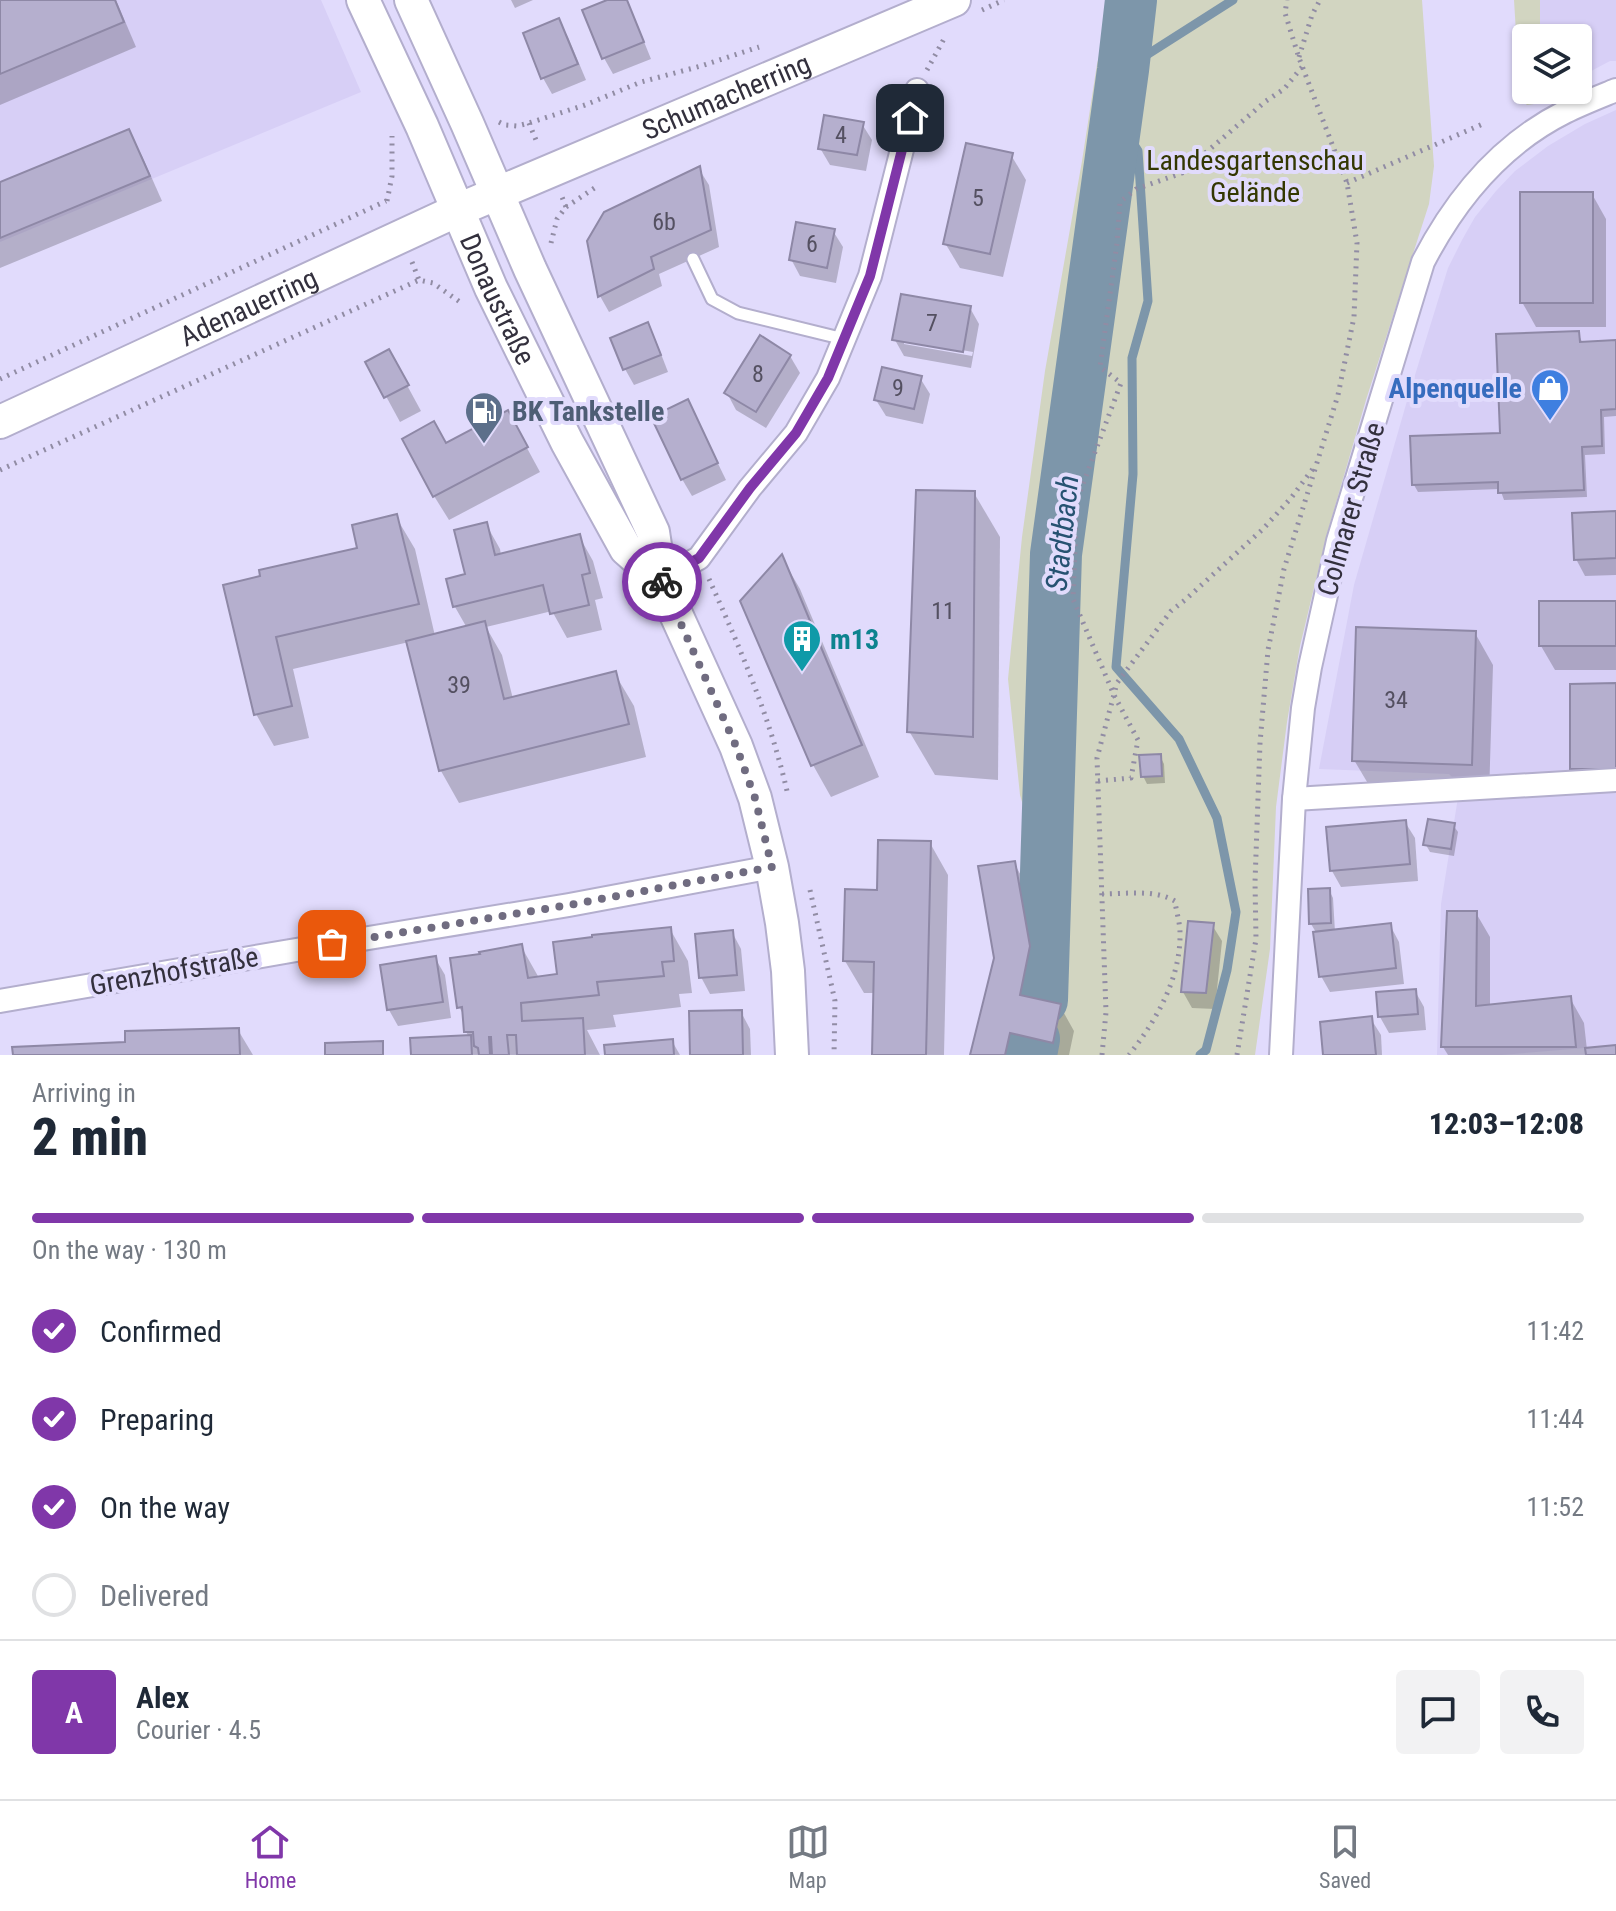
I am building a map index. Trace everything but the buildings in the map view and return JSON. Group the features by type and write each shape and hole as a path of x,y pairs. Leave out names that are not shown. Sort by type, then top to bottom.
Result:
{"street":[{"name":"Donaustraße","path":"363,0 422,126 491,288 567,442 626,549 660,579"},
{"name":"Donaustraße","path":"411,0 530,269 653,532 660,579 736,746 755,798 772,867 788,971 792,1055"},
{"name":"Schumacherring","path":"498,194 954,0"},
{"path":"660,579 699,558 750,488 796,433 828,378 870,276 917,90"},
{"name":"Colmarer Straße","path":"1281,1055 1294,799 1310,667 1338,541 1423,262 1462,199 1503,154 1563,113 1616,90"},
{"name":"Adenauerring","path":"0,422 498,194"},
{"path":"1294,799 1616,780"},
{"name":"Grenzhofstraße","path":"0,1001 569,905 772,867"}],"lane":[{"path":"693,259 712,299 738,313 844,339"}],"path":[{"path":"1237,1055 1256,939 1260,743 1268,650 1284,569 1338,395 1354,317 1357,243 1347,183 1299,58 1285,13 1287,0"},
{"path":"1299,58 1312,15 1320,0"},
{"path":"917,90 946,36"},
{"path":"529,123 641,82 767,44"},
{"path":"1098,781 1131,778 1138,740 1114,695 1073,599 1077,500 1121,383 1100,367 1120,202 1136,189 1182,173 1284,89 1303,66"},
{"path":"1347,183 1485,123"},
{"path":"0,379 386,201 393,155 393,139 389,130"},
{"path":"0,470 419,280 433,283 460,302"},
{"path":"1102,1055 1106,1012 1097,758 1117,683 1171,611 1263,529 1317,462"},
{"path":"1102,894 1165,895 1175,901 1180,933 1177,960 1168,992 1151,1027 1129,1055"}],"shaded area":[{"path":"0,0 321,0 361,92 0,242"},
{"path":"1540,0 1616,0 1616,61 1592,71 1592,24 1540,24"},
{"path":"1616,110 1616,1055 1586,1055 1584,1048 1501,1055 1437,1055 1441,904 1459,791 1457,782 1449,774 1319,769 1354,585 1448,268 1475,217 1515,171 1548,146"}],"green space":[{"name":"Landesgartenschau Gelände","path":"1119,0 1422,0 1434,166 1429,204 1366,400 1327,534 1300,646 1276,807 1270,949 1255,1055 1015,1055 1034,983 1036,912 1033,840 1020,795 1008,679 1022,537 1045,371 1097,64 1108,21"},
{"path":"1514,0 1540,0 1540,24 1515,24"}],"waterway":[{"name":"Stadtbach","path":"1042,1000 1056,554 1131,0"},
{"path":"1123,70 1233,0"},
{"path":"1117,118 1138,151 1148,301 1132,358 1133,474 1116,667 1179,739 1217,818 1236,912 1227,970 1206,1050 1200,1055"},
{"name":"Stadtbach","path":"1031,1055 1034,1039"}],"way so far":[{"path":"332,944 569,905 772,867 755,798 736,746 662,582"}],"place":[{"name":"Alpenquelle","path":"1550,422"},
{"name":"BK Tankstelle","path":"484,445"},
{"name":"m13","path":"802,673"}],"route":[{"path":"662,582 660,579 699,558 750,488 796,433 828,378 870,276 910,118"}]}
